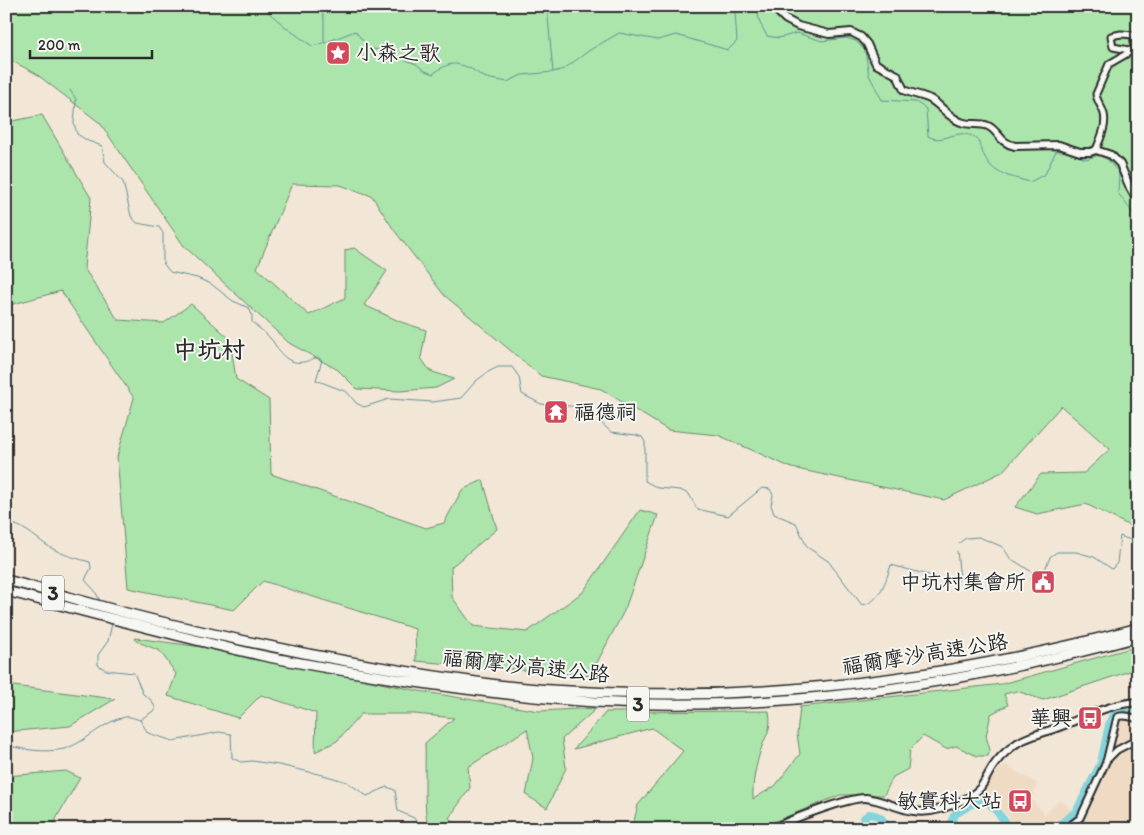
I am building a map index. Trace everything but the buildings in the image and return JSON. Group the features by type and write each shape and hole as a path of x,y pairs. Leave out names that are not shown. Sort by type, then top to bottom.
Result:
{"highway":[{"name":"福爾摩沙高速公路","path":"6,580 160,622 266,647 323,658 499,685 584,692 645,694 762,692 831,686 982,665 1068,647 1138,628"},
{"name":"福爾摩沙高速公路","path":"6,590 139,626 264,656 499,695 594,702 656,704 763,702 832,697 984,675 1071,656 1138,637"}],"street":[{"path":"772,6 785,19 798,26 829,34 851,32 861,37 867,44 876,64 897,75 904,90 932,100 958,122 990,126 1008,145 1059,145 1080,152 1096,150 1111,155 1120,164 1130,188 1134,195 1138,197"},
{"path":"1096,150 1105,122 1104,112 1096,94 1109,64 1128,53 1129,50 1113,47 1111,36 1121,34 1134,35 1134,46"},
{"path":"772,829 820,810 856,799 868,799 912,812 940,809 976,792 997,761 1018,742 1106,707 1120,703 1138,702"},
{"path":"1065,829 1080,818 1106,762 1117,717 1129,716 1138,719"},
{"path":"1106,762 1117,750 1138,739"}],"shaded area":[{"path":"1120,716 1138,723 1138,829 1019,829 993,800 979,797 994,773 1006,765 1038,784 1031,799 1045,814 1060,800 1080,817"}],"green space":[{"path":"6,6 1138,6 1138,530 1086,504 1037,514 1015,507 1041,474 1084,473 1110,449 1061,406 1002,472 944,500 792,468 718,435 668,430 601,389 541,376 444,295 394,230 372,196 340,185 292,184 257,268 309,315 345,298 345,250 354,248 387,271 364,305 401,322 426,330 421,358 430,371 454,379 436,388 400,391 357,389 338,370 289,343 184,246 100,123 35,73 6,58"},
{"path":"42,115 91,198 84,268 118,320 164,323 191,304 230,339 236,379 269,400 271,474 426,528 444,523 462,490 483,480 497,529 451,567 452,597 473,626 527,632 583,592 640,510 658,515 625,609 590,676 416,661 415,629 263,581 234,610 128,588 117,457 134,398 61,291 6,306 6,118 13,121"},
{"path":"135,638 209,648 419,691 539,711 597,708 562,739 566,768 547,808 526,795 533,758 527,729 468,767 470,788 449,818 461,829 428,829 425,797 425,743 454,718 415,714 361,714 337,741 315,752 316,713 261,695 238,718 168,696 176,674 160,651 136,641"},
{"path":"1138,646 1138,667 1136,669 1043,700 1017,691 1004,694 1008,705 991,714 986,736 990,750 988,756 977,756 956,746 946,749 923,736 910,750 908,769 893,777 884,795 840,795 760,829 632,829 638,805 683,751 652,728 574,749 606,712 769,711 769,727 756,768 753,799 775,786 800,754 797,734 800,707 1002,684"},
{"path":"6,685 115,699 70,726 6,732"},
{"path":"66,771 80,778 57,817 53,829 6,829 6,776"}],"waterway":[{"path":"261,6 312,46 323,43"},
{"path":"320,6 324,18 324,43 355,31 369,48 387,52 416,64 433,74 443,67 457,64 467,67 482,76 507,82 522,75 564,69 590,50 619,33 658,40 676,35 728,50 737,41 735,12 742,6"},
{"path":"547,6 553,72"},
{"path":"756,6 760,23 767,36 779,38 797,33 822,41 846,38 856,41 865,51 869,75 882,100 916,102 926,109 928,136 940,139 962,134 977,138 981,150 995,170 1030,182 1045,174 1056,151 1064,151 1086,159 1099,155 1107,159 1119,173 1118,193 1133,213 1136,214 1138,212"},
{"path":"70,90 76,99 74,123 77,134 88,141 102,146 105,162 123,182 131,216 137,223 159,227 163,233 163,263 170,272 197,278 211,284 233,301 249,308 252,322 273,341 283,356 296,362 317,357 322,360 316,380 347,392 356,403 364,407 389,399 433,402 461,398 476,381 488,372 498,367 512,367 519,377 522,394 541,404 584,407 611,432 642,437 645,442 645,481 658,488 680,490 689,494 697,509 728,516 762,488 770,489 773,495 771,505 774,514 796,523 807,547 828,561 862,605 873,600 878,595 891,565 955,582 960,579 957,551"},
{"path":"6,522 21,527 57,551 90,562 91,568 85,580 95,591 101,603"},
{"path":"959,543 966,538 979,537 1003,547 1010,558 1032,572 1044,572 1050,557 1057,552 1076,552 1094,557 1112,569 1117,563 1120,536 1138,543"},
{"path":"112,624 108,641 98,655 98,665 106,670 134,673 143,694 151,700 156,709 140,720 148,733 173,741 219,732 231,734 232,758 241,762 252,761 279,765 327,776 347,782 367,796 387,787 395,790 398,811 414,818 418,824 415,829"},
{"path":"1054,829 1076,812 1101,763 1109,725 1115,713 1138,713"},
{"path":"6,745 35,750 50,751 64,749 80,742 117,719 131,717 140,720"},
{"path":"952,829 952,820 955,814 979,800 986,801 993,807 1011,829"},
{"path":"863,829 864,818 869,814 881,818 888,829"}],"place":[{"name":"小森之歌","path":"338,53"},
{"name":"福德祠","path":"556,412"},
{"name":"中坑村集會所","path":"1043,582"},
{"name":"華興","path":"1090,718"},
{"name":"敏實科大站","path":"1020,801"}],"district":[{"name":"中坑村","path":"209,350"}]}
